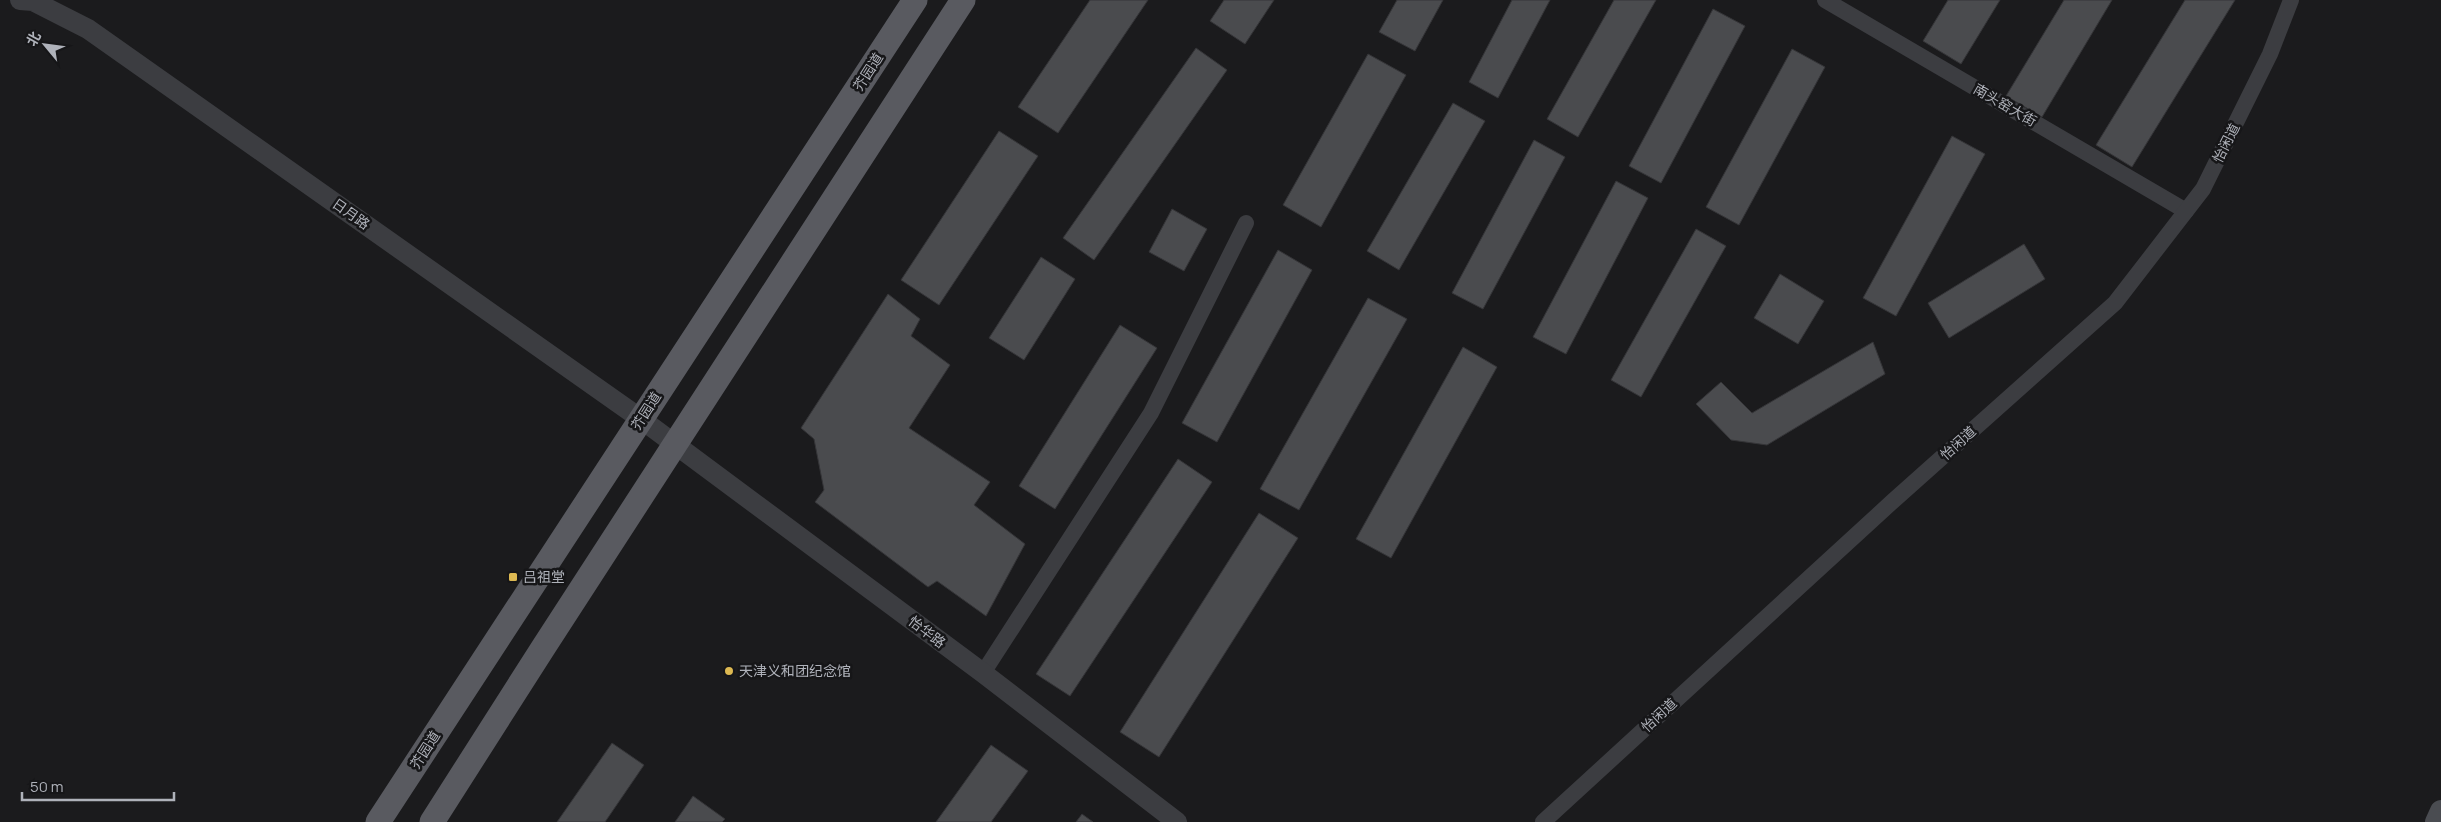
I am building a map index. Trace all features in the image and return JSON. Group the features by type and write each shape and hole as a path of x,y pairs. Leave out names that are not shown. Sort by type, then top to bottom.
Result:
{"main road":[{"name":"芥园道","path":"378,822 916,0"},
{"path":"432,822 963,0"},
{"path":"2436,822 2441,811"}],"street":[{"name":"日月路","path":"29,0 88,29 675,444"},
{"name":"南头窑大街","path":"1825,0 2186,211"},
{"name":"怡闲道","path":"1542,822 1893,501 2115,303 2203,189 2262,71 2291,0"},
{"path":"983,673 1151,413 1246,223"},
{"name":"怡华路","path":"675,444 983,673 1177,822"}],"building":[{"path":"1090,0 1148,0 1058,133 1018,107"},
{"path":"1224,0 1274,0 1245,44 1210,21"},
{"path":"1397,0 1443,0 1415,51 1379,32"},
{"path":"1512,0 1550,0 1498,98 1469,82"},
{"path":"1614,0 1656,0 1578,137 1547,119"},
{"path":"1948,0 2000,0 1961,64 1923,41"},
{"path":"2064,0 2112,0 2042,117 2006,96"},
{"path":"2185,0 2235,0 2132,167 2096,145"},
{"path":"1713,9 1745,26 1661,183 1629,166"},
{"path":"1196,48 1227,70 1094,260 1063,238"},
{"path":"1792,49 1825,67 1739,225 1706,207"},
{"path":"1368,54 1406,75 1321,227 1283,205"},
{"path":"1453,103 1485,121 1399,270 1367,251"},
{"path":"999,131 1038,156 939,305 901,280"},
{"path":"1952,136 1985,154 1896,316 1863,298"},
{"path":"1534,140 1565,157 1483,309 1452,293"},
{"path":"1616,181 1648,198 1566,354 1533,337"},
{"path":"1172,209 1207,229 1184,271 1149,252"},
{"path":"1696,229 1726,246 1641,397 1611,380"},
{"path":"2024,244 2045,279 1949,338 1928,303"},
{"path":"1278,250 1312,270 1217,442 1182,423"},
{"path":"1041,257 1075,279 1024,360 989,338"},
{"path":"1780,274 1824,301 1798,344 1754,318"},
{"path":"888,294 920,319 911,336 950,365 909,428 990,482 974,505 1025,544 986,616 937,581 928,587 815,502 824,490 814,439 801,428"},
{"path":"1368,298 1407,319 1299,510 1260,489"},
{"path":"1120,325 1157,348 1055,509 1019,486"},
{"path":"1873,342 1885,374 1767,445 1731,440 1696,404 1721,382 1752,413"},
{"path":"1463,347 1497,367 1391,558 1356,539"},
{"path":"1178,459 1212,482 1070,696 1036,674"},
{"path":"1259,513 1298,538 1159,757 1120,732"},
{"path":"612,743 644,765 605,822 557,822"},
{"path":"991,745 1028,771 991,822 936,822"},
{"path":"693,796 725,819 722,822 675,822"},
{"path":"1082,814 1093,822 1076,822"}],"place":[{"name":"吕祖堂","path":"513,577"},
{"name":"天津义和团纪念馆","path":"729,671"}]}
